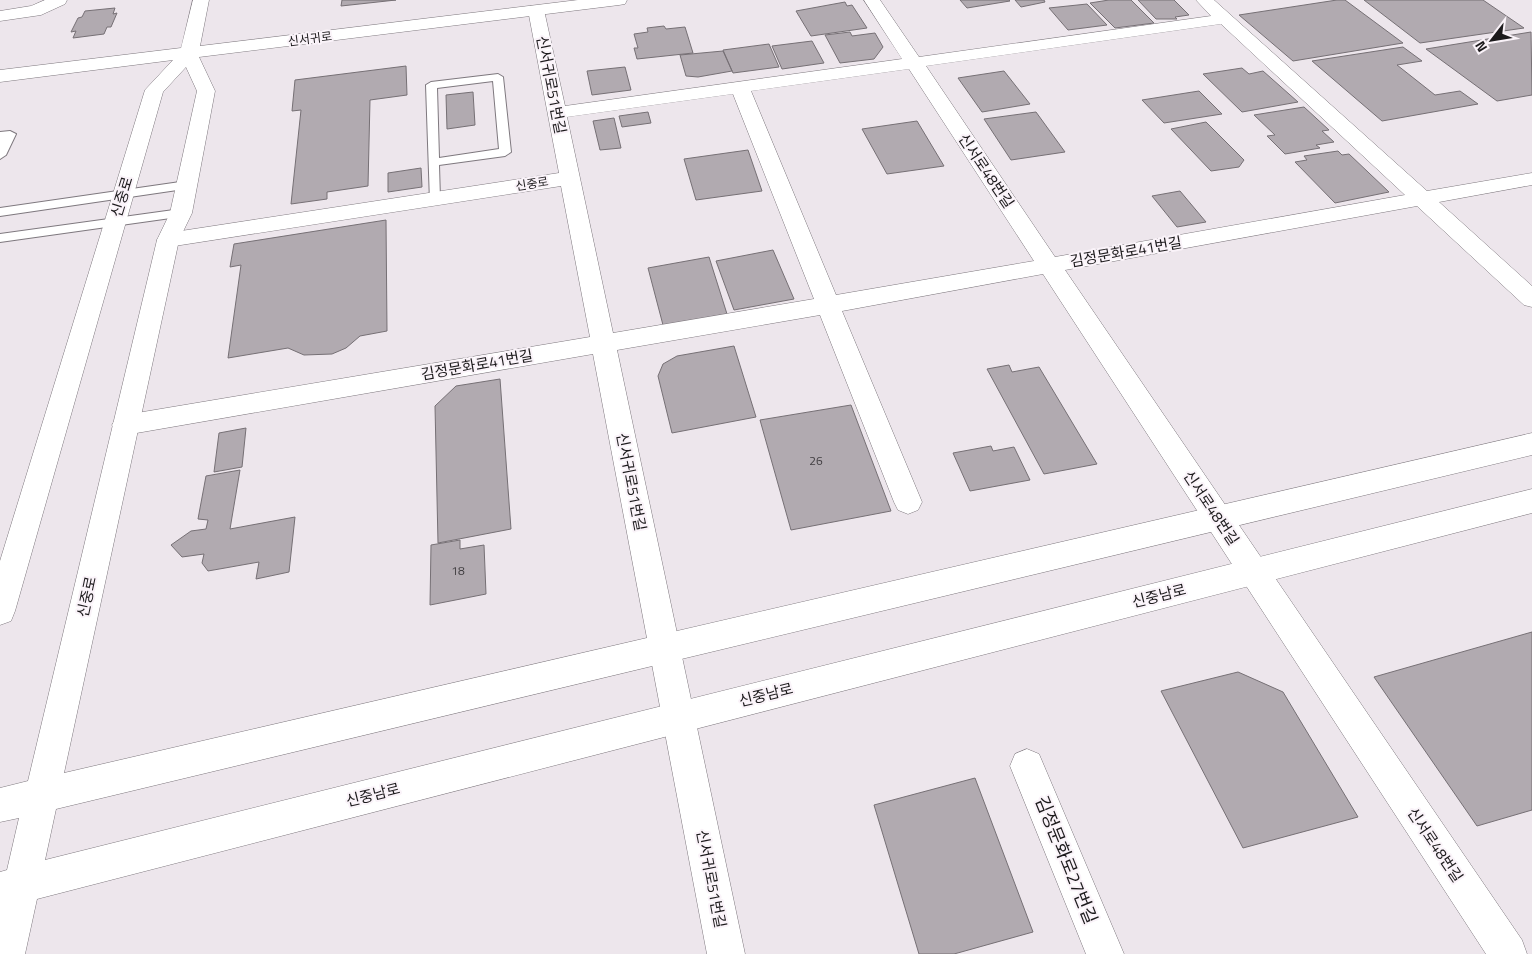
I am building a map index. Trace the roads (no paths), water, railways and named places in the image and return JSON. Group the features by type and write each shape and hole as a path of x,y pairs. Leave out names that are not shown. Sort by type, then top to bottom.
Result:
{"street":[{"path":"0,16 35,11 59,0"},
{"path":"189,54 201,0"},
{"name":"신서귀로","path":"0,76 619,0"},
{"name":"신서로48번길","path":"872,0 1508,954"},
{"path":"1204,0 1532,299"},
{"name":"신서귀로51번길","path":"536,10 726,954"},
{"path":"557,113 1223,19"},
{"name":"신중로","path":"0,611 154,90 189,54 206,91 187,185 181,213 168,240 125,425 44,794 11,887 6,954"},
{"path":"740,87 830,305 908,502"},
{"name":"신중로","path":"168,240 570,178"},
{"name":"김정문화로41번길","path":"125,425 830,305 1532,179"},
{"path":"0,805 1532,444"},
{"name":"신중남로","path":"11,887 1532,501"},
{"name":"김정문화로27번길","path":"1027,766 1105,954"}],"lane":[{"path":"433,162 506,152 498,77 431,85 433,162 434,199"},
{"path":"0,136 10,134 0,155"},
{"path":"0,212 187,185"},
{"path":"0,238 181,213"}]}
